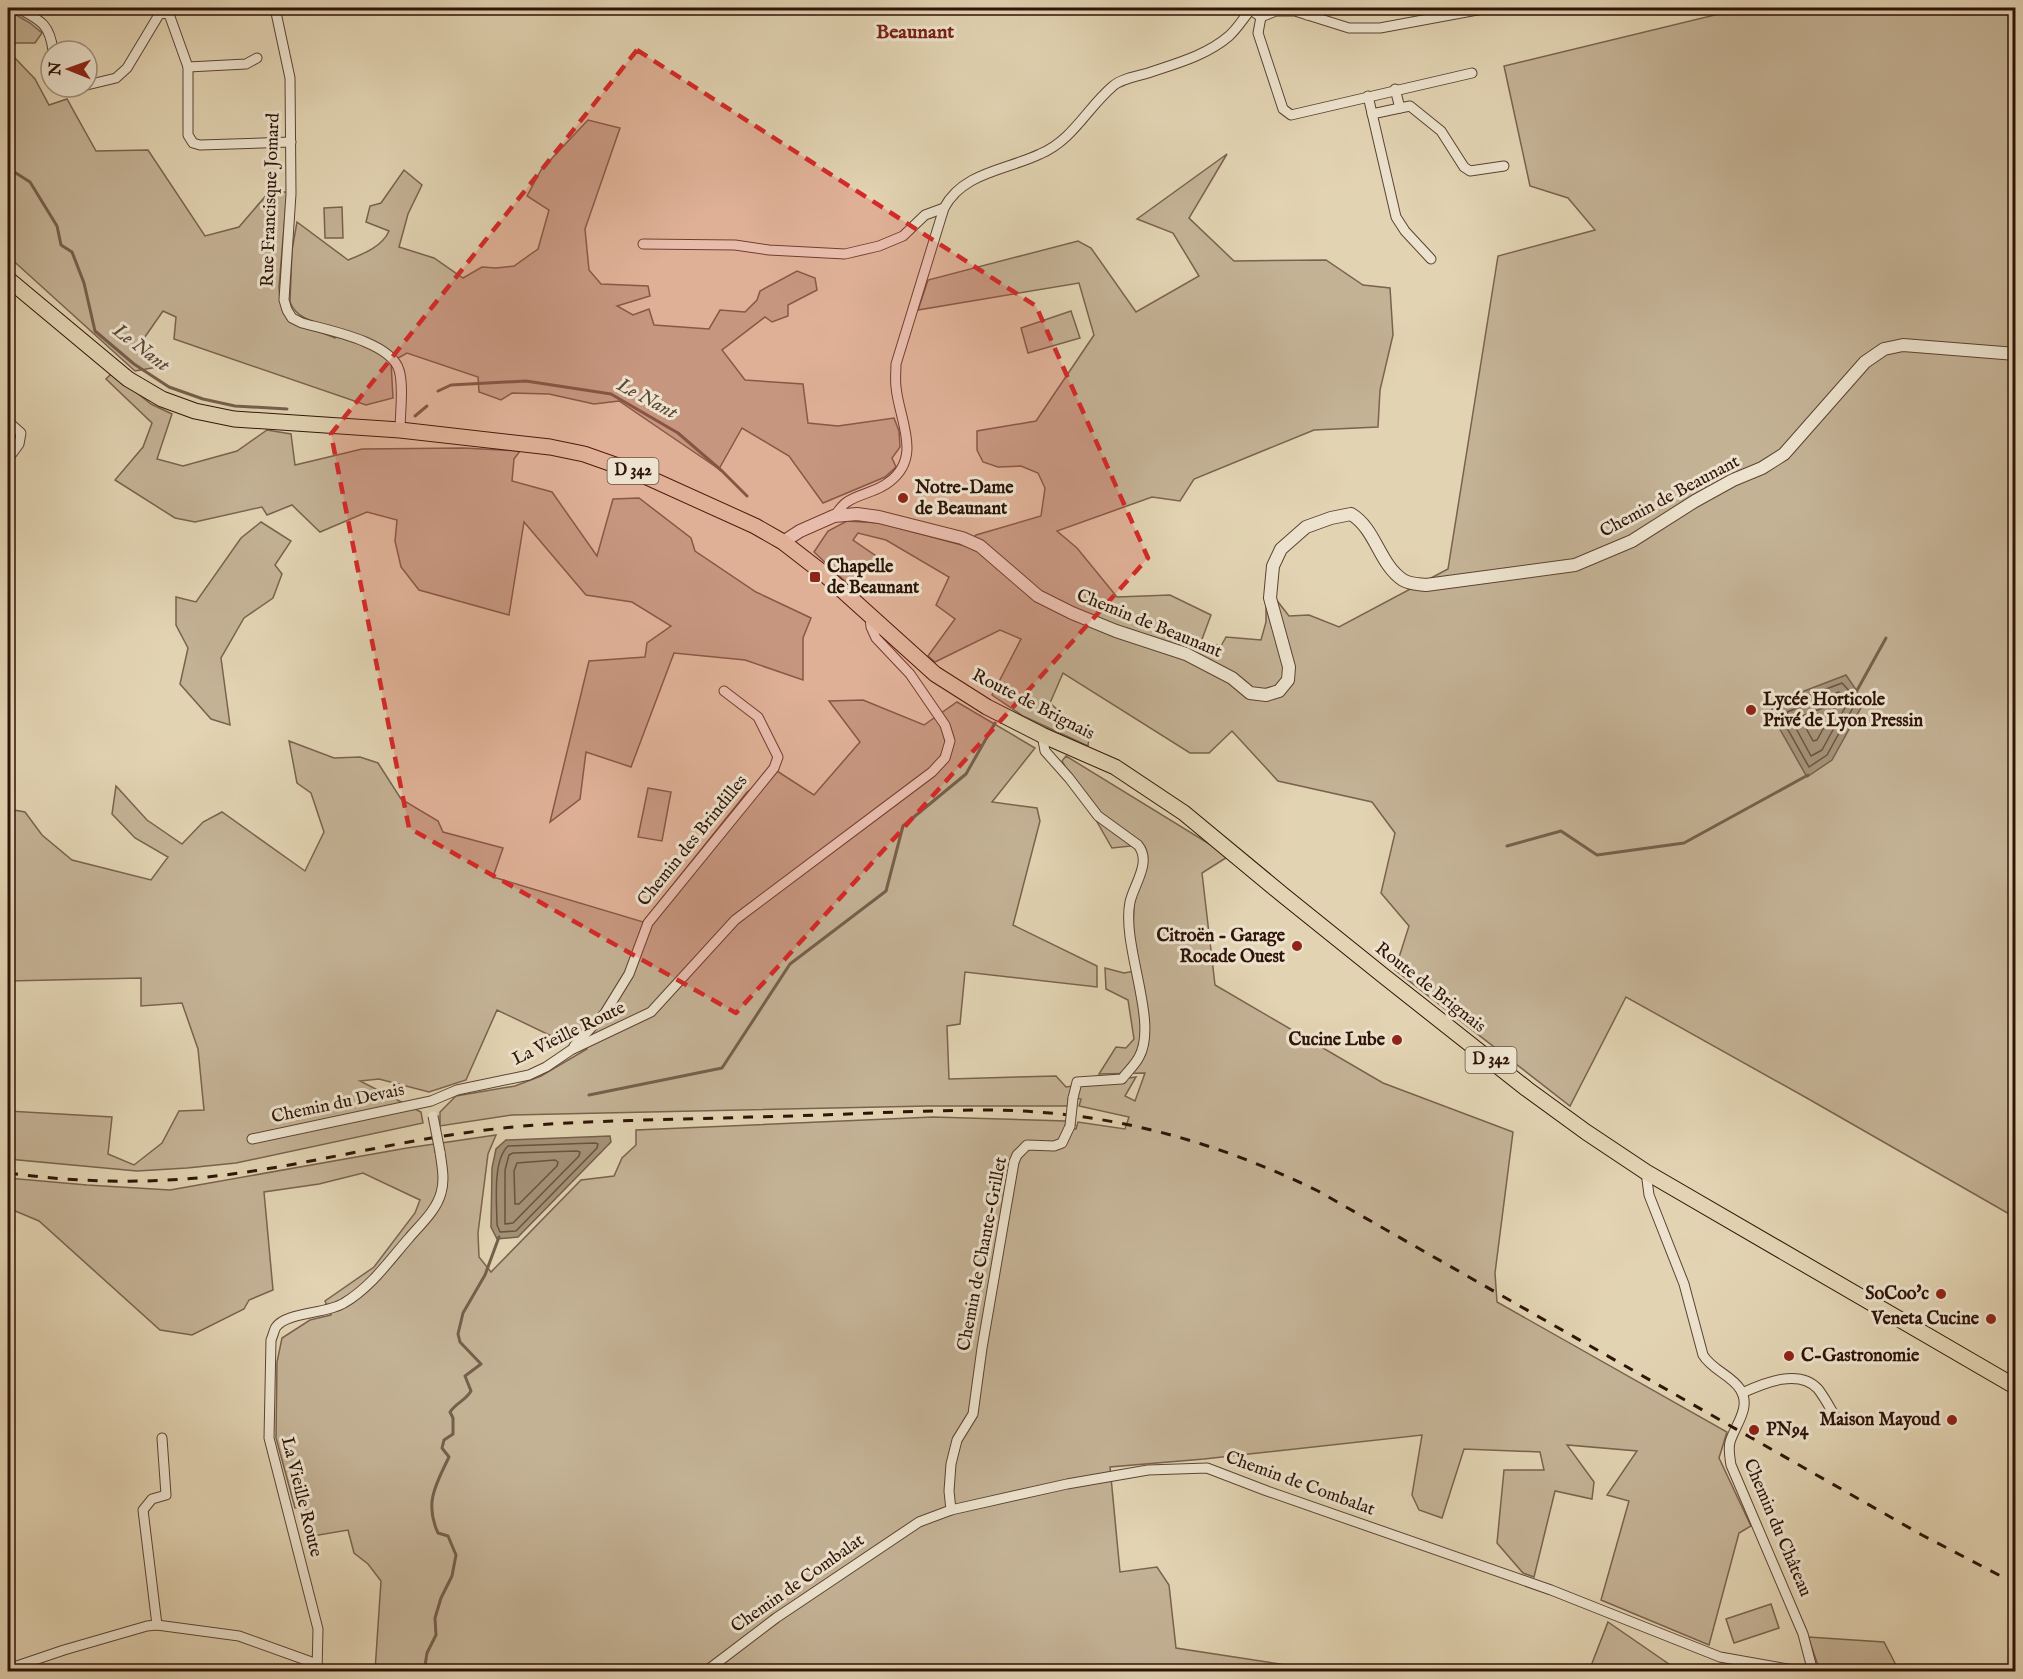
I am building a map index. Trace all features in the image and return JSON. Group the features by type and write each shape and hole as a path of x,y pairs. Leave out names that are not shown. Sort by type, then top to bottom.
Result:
{"main road":[{"name":"D 342","path":"8,279 128,379 162,399 195,411 234,419 400,430 550,447 584,454 638,473 755,526 783,542 823,573 870,615"},
{"name":"Route de Brignais","path":"870,615 903,648 935,674 987,707 1042,735 1115,767 1184,813 1292,903 1527,1089 1586,1132 1646,1172 2016,1387"}],"street":[{"path":"18,8 36,17 46,26 51,39"},
{"name":"Rue Francisque Jomard","path":"275,8 290,78 291,194 284,289 287,310 292,318 302,323 368,343 383,350 393,359 399,370 400,430"},
{"path":"834,516 848,502 870,494 889,483 904,468 907,453 906,438 896,387 896,364 949,198 979,176 1041,154 1058,145 1114,84 1191,59 1213,47 1230,35 1251,8 1261,17"},
{"path":"1307,15 1324,8"},
{"path":"1261,17 1276,11 1295,11 1349,28 1380,28 1488,8"},
{"path":"99,82 116,78 127,68 162,10 169,14 188,67 188,135 193,142 200,146 291,142"},
{"path":"1261,17 1258,33 1283,109 1291,115 1395,89 1472,73"},
{"path":"188,67 246,64 257,58"},
{"path":"1395,89 1400,108"},
{"path":"1368,96 1396,217 1405,231 1431,259"},
{"path":"1372,114 1410,106 1440,131 1464,167 1470,171 1504,166"},
{"path":"643,244 735,245 769,250 845,254 879,246 903,236 925,215 944,208"},
{"name":"Chemin de Beaunant","path":"783,542 800,531 834,516 857,514 879,517 962,538 980,546 1038,596 1116,631 1186,654 1232,678 1250,693 1266,695 1279,691 1288,680 1289,668 1270,597 1273,566 1281,549 1306,527 1351,514 1362,521 1392,570 1404,581 1426,585 1575,566 1632,541 1695,501 1732,480 1762,468 1784,454 1865,362 1884,349 1912,345 2016,354"},
{"path":"8,423 21,433 19,444 8,459"},
{"name":"La Vieille Route","path":"317,1668 318,1629 268,1438 271,1340 276,1326 288,1318 325,1311 343,1304 359,1293 386,1266 430,1214 441,1195 443,1179 431,1101 449,1092 530,1076 571,1050 651,1012 735,920 932,772 945,758 950,741 945,725 910,674 876,638 870,615"},
{"name":"Chemin des Brindilles","path":"571,1050 605,1013 628,974 648,923 774,768 778,757 758,717 724,691"},
{"name":"Chemin de Chante-Grillet","path":"951,1510 949,1491 951,1464 957,1440 973,1414 1014,1162 1017,1155 1027,1145 1054,1146 1062,1143 1070,1126 1077,1082 1122,1079 1140,1056 1146,1032 1130,934 1130,903 1144,859 1142,850 1098,816 1045,751 1042,735"},
{"name":"Chemin du Devais","path":"252,1139 431,1101"},
{"path":"1646,1172 1649,1195 1684,1284 1703,1355 1709,1363 1731,1380 1742,1393 1758,1385 1777,1380 1805,1380 1817,1388 1836,1418"},
{"name":"Chemin du Château","path":"1742,1393 1744,1406 1730,1442 1730,1460 1803,1634 1813,1671"},
{"path":"157,1625 143,1510 152,1499 166,1495 162,1438"},
{"name":"Chemin de Combalat","path":"705,1671 776,1618 919,1521 951,1510 1067,1484 1148,1470 1207,1468 1551,1590 1720,1657 1805,1671"},
{"path":"8,1669 85,1644 157,1625 238,1636 317,1668"}],"highlighted area":[{"path":"637,50 1036,306 1148,558 736,1013 409,828 331,434"}],"shaded area":[{"path":"1717,8 2015,8 2015,1211 2011,1215 1626,997 1570,1106 1395,970 1409,926 1381,893 1395,833 1372,802 1278,781 1232,731 1209,753 1190,753 1063,673 1050,703 1089,738 1088,746 1023,716 992,695 1021,639 1000,630 935,662 928,656 955,619 936,605 949,577 886,540 858,533 853,540 876,556 850,586 814,552 828,531 847,521 880,523 965,546 976,535 1041,516 1045,488 1038,473 1021,466 998,467 983,462 977,450 977,431 1036,421 1094,335 1079,283 918,310 928,280 1078,241 1091,248 1136,312 1199,276 1173,233 1137,219 1227,154 1189,218 1234,261 1326,260 1363,285 1390,288 1393,335 1380,390 1378,427 1314,430 1194,479 1180,501 1152,497 1057,531 1077,548 1117,597 1170,595 1211,615 1201,642 1221,646 1226,637 1261,640 1266,622 1266,607 1275,598 1289,616 1309,615 1339,627 1448,569 1498,256 1595,230 1568,198 1530,186 1504,66 1719,14"},
{"path":"8,10 42,33 35,43 15,43 12,52 35,79 39,86 39,99 46,99 49,105 67,99 96,151 148,150 205,236 239,227 269,192 287,192 279,287 280,300 287,319 335,338 337,328 303,317 290,302 292,250 297,222 348,260 366,252 377,246 389,231 366,222 370,206 381,203 404,170 422,185 408,214 399,247 434,258 463,278 482,267 514,266 538,249 549,210 527,196 541,170 588,120 620,128 585,229 589,270 601,284 648,286 650,296 617,306 633,315 649,309 654,325 709,329 720,310 745,312 757,300 760,291 797,271 815,278 817,290 788,305 788,316 772,322 765,317 722,350 745,380 803,384 808,423 838,426 894,418 899,431 900,447 892,458 896,467 885,477 823,503 789,456 742,428 719,469 619,401 594,404 549,394 512,393 501,400 479,392 478,377 407,353 391,362 393,398 366,405 174,339 176,317 163,311 140,344 158,367 135,371 8,256"},
{"path":"342,207 343,238 325,238 324,208"},
{"path":"1071,311 1080,338 1028,353 1021,328"},
{"path":"112,373 151,404 172,414 157,459 183,466 237,451 267,430 291,434 295,465 362,449 464,448 520,451 514,459 512,481 552,492 597,556 613,499 639,498 691,538 695,551 756,592 811,618 803,638 803,680 745,660 674,653 631,767 586,752 580,799 550,822 589,661 645,657 647,643 671,626 632,602 586,595 524,522 509,615 419,590 401,567 395,541 397,520 367,512 320,532 292,505 267,515 262,507 195,522 175,518 115,480 143,447 152,423 106,379"},
{"path":"261,522 291,541 275,565 282,574 273,598 244,618 221,658 230,725 211,719 180,684 188,648 176,625 176,597 196,602 241,538"},
{"path":"863,700 924,725 957,702 1035,748 992,802 1037,808 1040,821 1013,925 1097,966 1097,987 965,972 960,1024 947,1026 949,1079 1056,1076 1066,1087 1136,1077 1125,1096 1135,1101 1145,1073 1099,1074 1116,1047 1126,1048 1134,1039 1128,1000 1106,989 1105,968 1124,973 1140,970 1133,931 1134,903 1142,879 1140,845 1112,848 1062,761 1066,756 1229,856 1202,873 1215,985 1383,1083 1513,1132 1495,1273 1497,1302 1727,1432 1719,1458 1751,1526 1739,1533 1709,1645 1601,1600 1629,1501 1607,1495 1637,1451 1567,1445 1594,1482 1592,1499 1555,1491 1534,1577 1523,1573 1497,1543 1504,1470 1544,1470 1540,1452 1464,1449 1442,1518 1419,1510 1412,1495 1422,1435 1110,1467 1120,1572 1157,1567 1169,1585 1176,1648 1312,1669 1362,1665 1365,1671 375,1671 381,1581 368,1564 354,1553 348,1530 313,1536 305,1506 295,1508 276,1438 277,1362 282,1338 310,1320 331,1315 325,1301 374,1267 415,1213 420,1200 363,1173 319,1184 264,1192 273,1290 249,1300 244,1309 192,1335 160,1330 39,1221 8,1208 8,1178 170,1190 407,1148 496,1135 488,1154 478,1233 479,1257 491,1272 581,1180 614,1176 622,1158 636,1145 636,1130 933,1117 1066,1121 1066,1128 1076,1129 1078,1122 1125,1129 1129,1117 1079,1106 1081,1099 1071,1097 1067,1106 928,1106 512,1115 440,1126 440,1112 456,1096 515,1086 541,1076 587,1049 575,1033 564,1042 497,1010 466,1080 429,1092 379,1079 360,1081 421,1112 423,1123 236,1163 187,1168 137,1171 8,1159 8,1111 112,1117 108,1154 134,1165 162,1143 179,1111 204,1110 198,1049 182,1003 141,1006 141,978 8,981 8,809 25,812 42,835 72,860 151,880 168,857 135,838 112,814 116,786 147,820 182,844 203,822 222,812 305,871 324,832 311,793 297,783 289,741 334,758 360,757 378,763 401,799 438,821 443,832 503,848 493,877 643,922 747,792 777,771 814,795 860,742 829,701"},
{"path":"648,788 671,792 662,841 638,837"},
{"path":"1771,1604 1779,1628 1734,1643 1726,1619"},
{"path":"1608,1622 1679,1671 1589,1671"},
{"path":"1808,1637 1884,1642 1899,1671 1820,1671"}],"water":[{"path":"1846,675 1863,704 1832,760 1807,777 1770,712 1778,701"},
{"path":"610,1136 611,1142 518,1237 497,1239 491,1227 492,1168 496,1149 506,1140"}],"waterway":[{"name":"Le Nant","path":"8,168 30,182 57,226 61,245 72,252 84,283 95,331 134,364 169,387 203,399 235,406 287,409"},
{"name":"Le Nant","path":"438,391 451,385 526,381 611,394 678,433 747,496"},
{"name":"Le Nant","path":"415,416 427,406"},
{"path":"1855,694 1886,638"},
{"path":"589,1095 722,1068 790,964 886,891 903,826 966,774 995,723"},
{"path":"1507,846 1561,831 1597,855 1684,843 1808,775"},
{"path":"424,1672 427,1653 436,1635 435,1618 441,1598 452,1576 456,1555 448,1536 438,1533 432,1512 433,1494 449,1457 442,1448 444,1440 453,1434 453,1418 450,1412 471,1391 465,1376 481,1364 460,1342 458,1334 463,1313 485,1275 499,1237"}],"railway":[{"path":"8,1173 107,1181 157,1181 207,1177 272,1168 499,1128 607,1121 985,1110 1037,1112 1110,1121 1217,1149 1318,1191 1922,1535 2016,1584"}],"place":[{"name":"Notre-Dame de Beaunant","path":"903,498"},
{"name":"Chapelle de Beaunant","path":"815,577"},
{"name":"Lycée Horticole Privé de Lyon Pressin","path":"1751,710"},
{"name":"Citroën - Garage Rocade Ouest","path":"1297,946"},
{"name":"Cucine Lube","path":"1397,1040"},
{"name":"SoCoo'c","path":"1941,1294"},
{"name":"Veneta Cucine","path":"1991,1319"},
{"name":"C-Gastronomie","path":"1789,1356"},
{"name":"Maison Mayoud","path":"1952,1420"},
{"name":"PN94","path":"1754,1430"}],"district":[{"name":"Beaunant","path":"915,32"}]}
